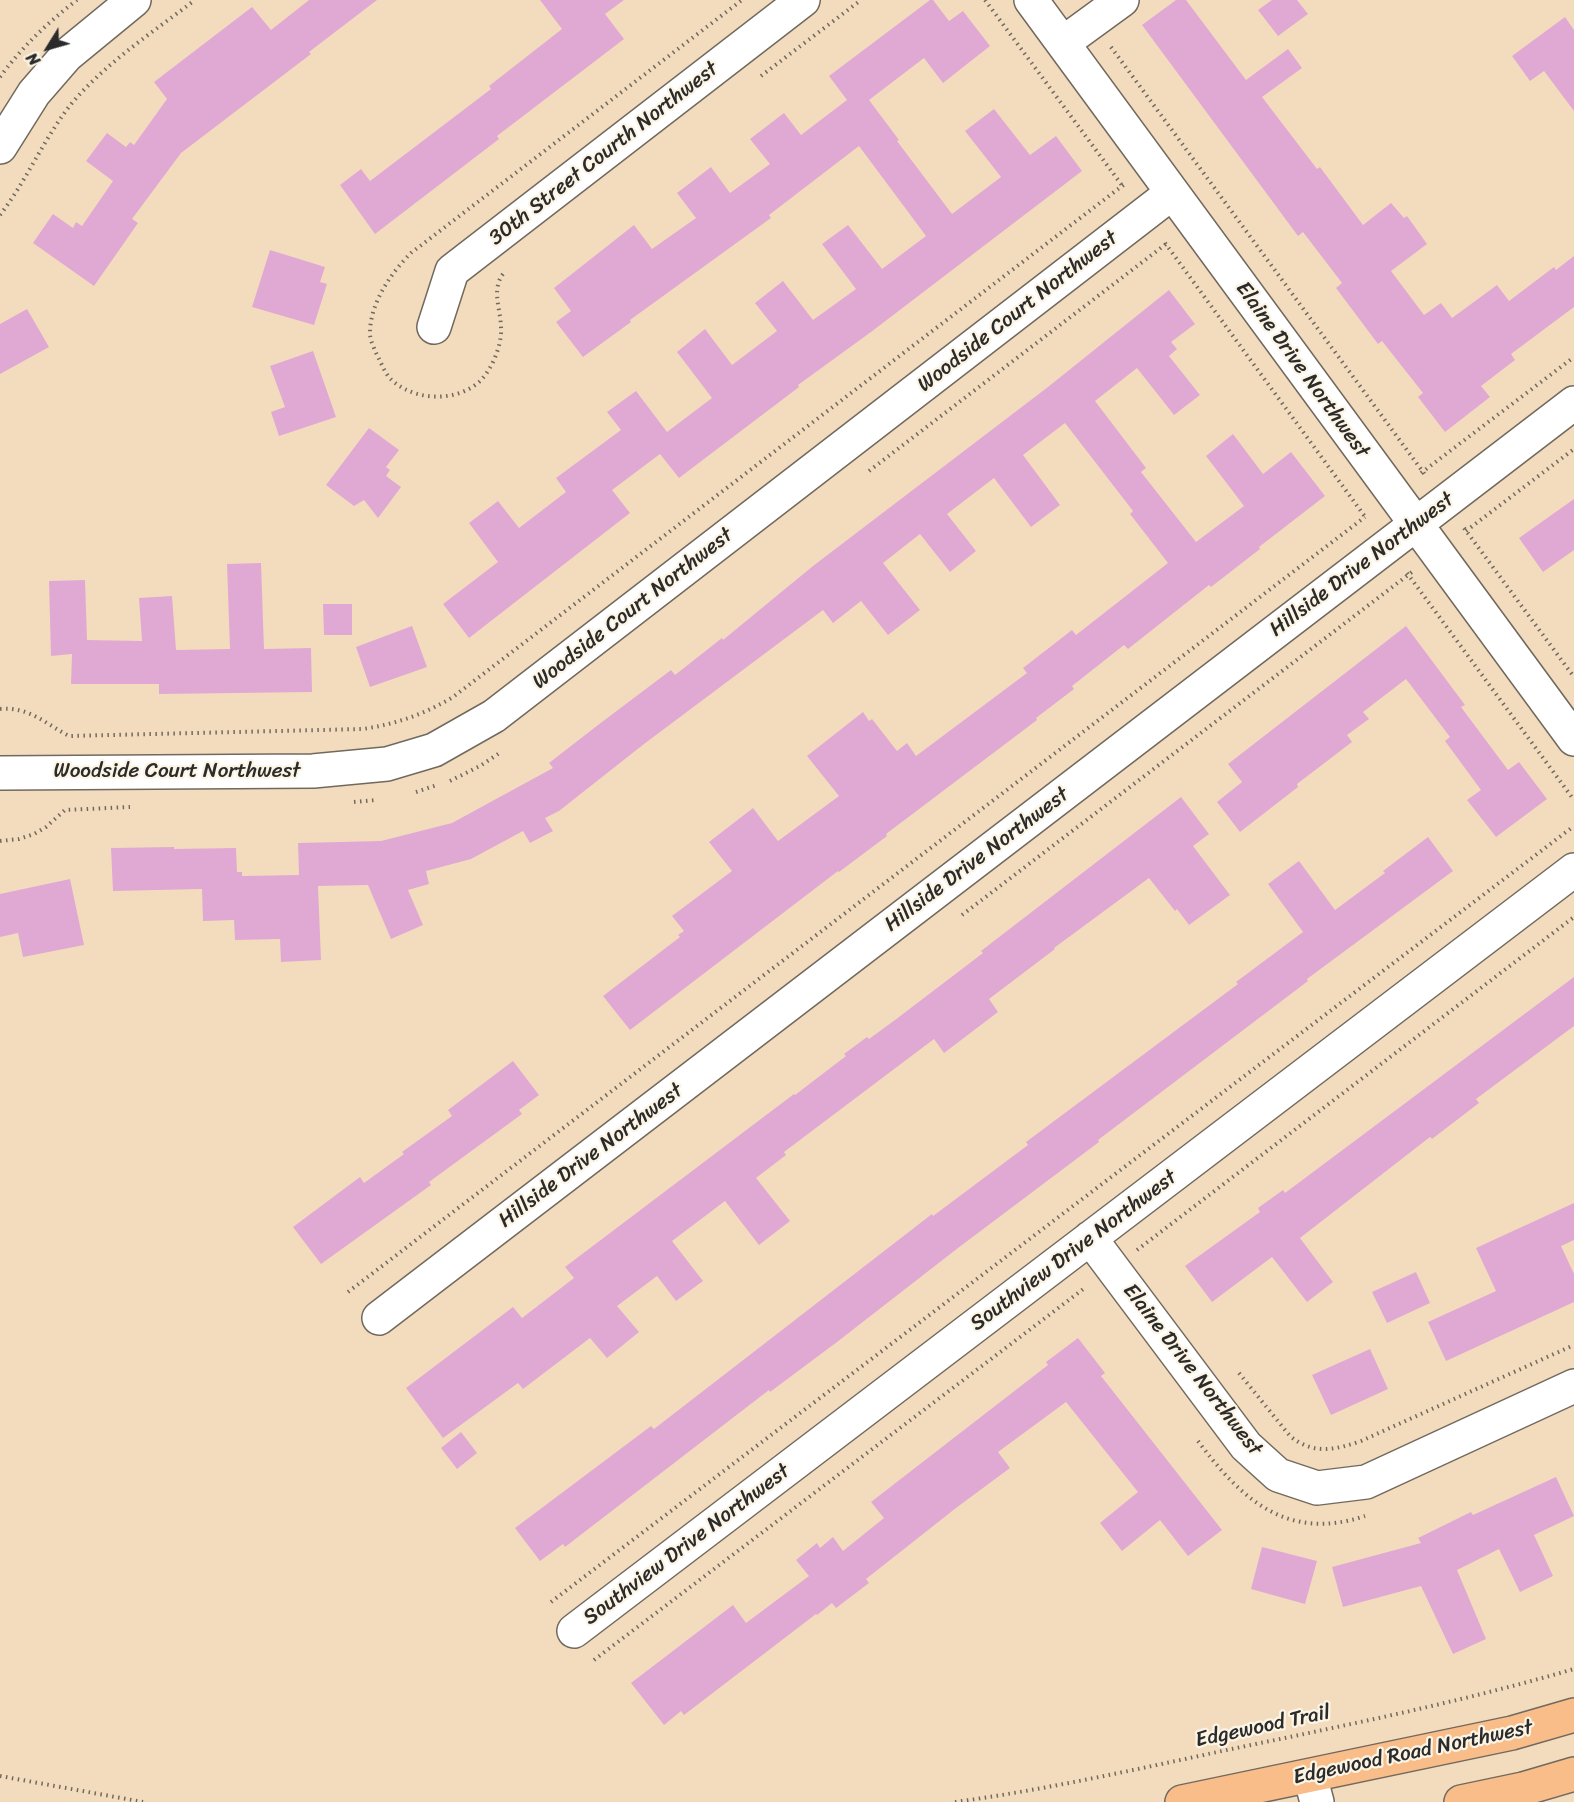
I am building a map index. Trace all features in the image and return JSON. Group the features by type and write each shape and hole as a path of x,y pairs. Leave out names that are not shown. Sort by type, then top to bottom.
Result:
{"main road":[{"name":"Edgewood Road Northwest","path":"1182,1802 1314,1789 1574,1715"},
{"path":"1461,1802 1523,1789 1574,1774"}],"street":[{"path":"0,147 34,93 67,55 134,0"},
{"name":"30th Street Courth Northwest","path":"434,327 453,271 803,0"},
{"name":"Elaine Drive Northwest","path":"1031,0 1574,739"},
{"path":"1062,43 1122,0"},
{"name":"Woodside Court Northwest","path":"1,772 313,771 387,764 434,750 494,716 1172,193"},
{"name":"Hillside Drive Northwest","path":"379,1318 1574,403"},
{"name":"Southview Drive Northwest","path":"574,1632 1574,870"},
{"name":"Elaine Drive Northwest","path":"1090,1238 1246,1446 1278,1475 1317,1488 1366,1482 1574,1386"}],"path":[{"path":"0,77 30,40 77,0"},
{"path":"0,215 60,119 80,95 124,54 195,0"},
{"path":"985,0 1127,192"},
{"path":"1092,22 1427,478"},
{"path":"0,708 32,713 69,736 363,729 393,724 434,708 453,697 1128,182"},
{"path":"1161,237 1369,523"},
{"path":"1417,476 1574,357"},
{"path":"1460,536 1574,449"},
{"path":"348,1293 1365,517"},
{"path":"1462,525 1574,677"},
{"path":"1404,569 1574,800"},
{"path":"551,1602 1574,826"},
{"path":"1131,1254 1574,917"},
{"path":"594,1659 1091,1284"},
{"path":"1239,1372 1290,1436 1314,1449 1335,1450 1361,1441 1574,1345"},
{"path":"1192,1432 1233,1484 1248,1498 1277,1515 1298,1521 1319,1523 1339,1523 1369,1515"},
{"name":"Edgewood Trail","path":"955,1802 1079,1782 1431,1706 1574,1669"},
{"path":"0,1776 143,1802"}],"building":[{"path":"309,0 377,0 309,52 311,54 181,153 132,219 138,223 94,286 33,243 53,214 73,228 76,222 82,226 113,181 86,161 107,133 126,147 130,142 134,145 167,99 154,82 252,7 271,30"},
{"path":"540,0 624,0 605,14 624,39 497,136 499,139 375,234 340,185 361,169 370,181 491,89 489,86 562,29"},
{"path":"933,0 949,21 963,11 990,46 943,83 924,58 869,100 952,214 1001,177 965,131 994,109 1030,155 1056,136 1082,171 798,385 799,387 679,478 660,454 612,490 630,513 469,638 443,604 498,562 469,523 498,501 519,528 566,492 556,478 621,430 607,412 636,391 667,432 712,398 677,352 705,329 732,365 777,331 755,303 783,281 813,320 856,289 822,244 848,225 882,269 926,236 859,146 769,215 771,218 630,320 631,322 583,357 556,322 571,311 554,288 634,225 652,249 696,218 677,193 711,167 730,193 770,164 750,139 784,113 801,135 847,100 829,76"},
{"path":"1176,0 1186,0 1246,80 1288,49 1302,68 1262,97 1317,169 1320,167 1363,225 1391,203 1404,218 1407,216 1427,244 1391,271 1424,315 1441,303 1452,318 1497,285 1509,301 1554,267 1556,270 1574,256 1574,307 1511,354 1515,360 1481,386 1490,397 1445,432 1418,397 1423,393 1382,341 1378,344 1336,288 1342,283 1303,232 1298,236 1142,25"},
{"path":"1272,0 1297,0 1308,14 1278,36 1258,10"},
{"path":"1565,17 1574,30 1574,111 1544,71 1530,81 1512,56"},
{"path":"270,250 325,267 320,282 327,284 314,325 252,307"},
{"path":"1169,290 1195,324 1171,342 1177,349 1169,356 1200,395 1174,415 1137,368 1095,401 1146,468 1141,472 1196,542 1244,506 1206,456 1233,434 1263,474 1291,452 1325,496 1259,547 1260,549 1211,587 1209,585 1128,649 1124,645 1072,686 1074,689 1036,718 1037,720 630,1030 603,996 680,937 678,935 684,931 672,916 732,871 709,842 753,808 778,841 839,796 807,756 863,712 869,721 872,719 897,751 907,743 916,756 1027,673 1023,668 1072,630 1076,635 1168,563 1130,514 1133,511 1065,423 1023,455 1060,505 1031,527 994,478 947,514 976,551 950,572 920,534 883,563 920,610 888,635 861,601 833,623 823,610 644,744 559,811 545,818 553,831 530,843 523,831 471,859 426,871 429,884 408,890 423,925 391,939 368,885 318,886 321,960 281,962 280,939 235,940 234,920 203,921 202,889 113,891 111,848 236,848 237,872 242,872 242,876 299,875 298,843 381,841 452,823 553,768 549,763 671,670 675,675 722,638 723,640 813,566 1048,387"},
{"path":"27,309 49,347 0,374 0,324"},
{"path":"313,351 336,417 279,436 271,412 285,407 270,366"},
{"path":"369,428 399,450 386,467 390,470 386,476 401,487 378,518 364,500 354,506 326,485"},
{"path":"1574,499 1574,550 1543,572 1519,538"},
{"path":"261,563 264,649 311,648 312,692 159,694 159,684 71,684 72,654 51,656 49,581 85,580 87,640 142,641 139,598 172,596 176,650 230,649 227,564"},
{"path":"323,604 352,604 352,635 324,635"},
{"path":"412,626 427,667 370,687 356,647"},
{"path":"1406,626 1465,705 1461,707 1508,770 1519,762 1547,799 1496,837 1467,800 1481,790 1445,741 1450,737 1406,679 1363,712 1369,719 1347,735 1352,742 1240,832 1217,802 1242,782 1228,764"},
{"path":"1181,797 1209,834 1193,846 1230,895 1189,925 1149,878 989,999 998,1012 944,1053 934,1039 784,1152 786,1155 756,1178 790,1221 759,1245 725,1201 672,1241 703,1281 676,1301 657,1276 617,1306 639,1332 607,1358 590,1338 523,1389 518,1383 443,1438 406,1388 513,1307 522,1318 574,1278 565,1267 795,1095 846,1056 844,1054 867,1037 869,1039 983,953 981,951"},
{"path":"1428,837 1453,871 1307,979 1308,981 837,1342 770,1392 769,1390 565,1547 563,1544 540,1561 515,1528 651,1426 654,1429 932,1214 933,1216 1028,1145 1026,1142 1238,984 1236,982 1303,932 1268,884 1299,861 1335,910"},
{"path":"70,879 84,945 23,957 18,933 0,937 0,894"},
{"path":"1574,977 1574,1026 1476,1099 1479,1103 1432,1139 1430,1137 1300,1238 1333,1282 1307,1302 1272,1257 1212,1302 1185,1266 1260,1212 1258,1208 1283,1190 1285,1193"},
{"path":"513,1061 539,1095 519,1110 522,1114 429,1182 431,1185 321,1264 293,1227 360,1177 364,1183 404,1154 402,1152 452,1116 448,1110"},
{"path":"1574,1203 1574,1240 1561,1246 1574,1274 1574,1302 1446,1361 1428,1322 1496,1291 1476,1248"},
{"path":"1416,1272 1430,1303 1387,1323 1372,1292"},
{"path":"1078,1338 1105,1373 1101,1376 1222,1530 1188,1556 1160,1520 1122,1551 1100,1523 1138,1492 1066,1402 998,1452 1010,1468 866,1579 869,1583 836,1608 832,1603 816,1614 684,1715 681,1711 664,1725 631,1683 733,1605 746,1623 809,1576 796,1560 817,1543 820,1548 833,1537 843,1551 884,1518 871,1502 1048,1365 1046,1362"},
{"path":"1370,1349 1388,1389 1331,1415 1312,1375"},
{"path":"461,1432 477,1453 457,1469 441,1448"},
{"path":"1556,1477 1574,1516 1534,1535 1553,1576 1520,1592 1499,1549 1457,1570 1486,1639 1453,1654 1421,1586 1343,1607 1332,1567 1421,1543 1418,1538 1471,1512 1473,1515"},
{"path":"1262,1547 1317,1561 1305,1604 1251,1589"}]}
